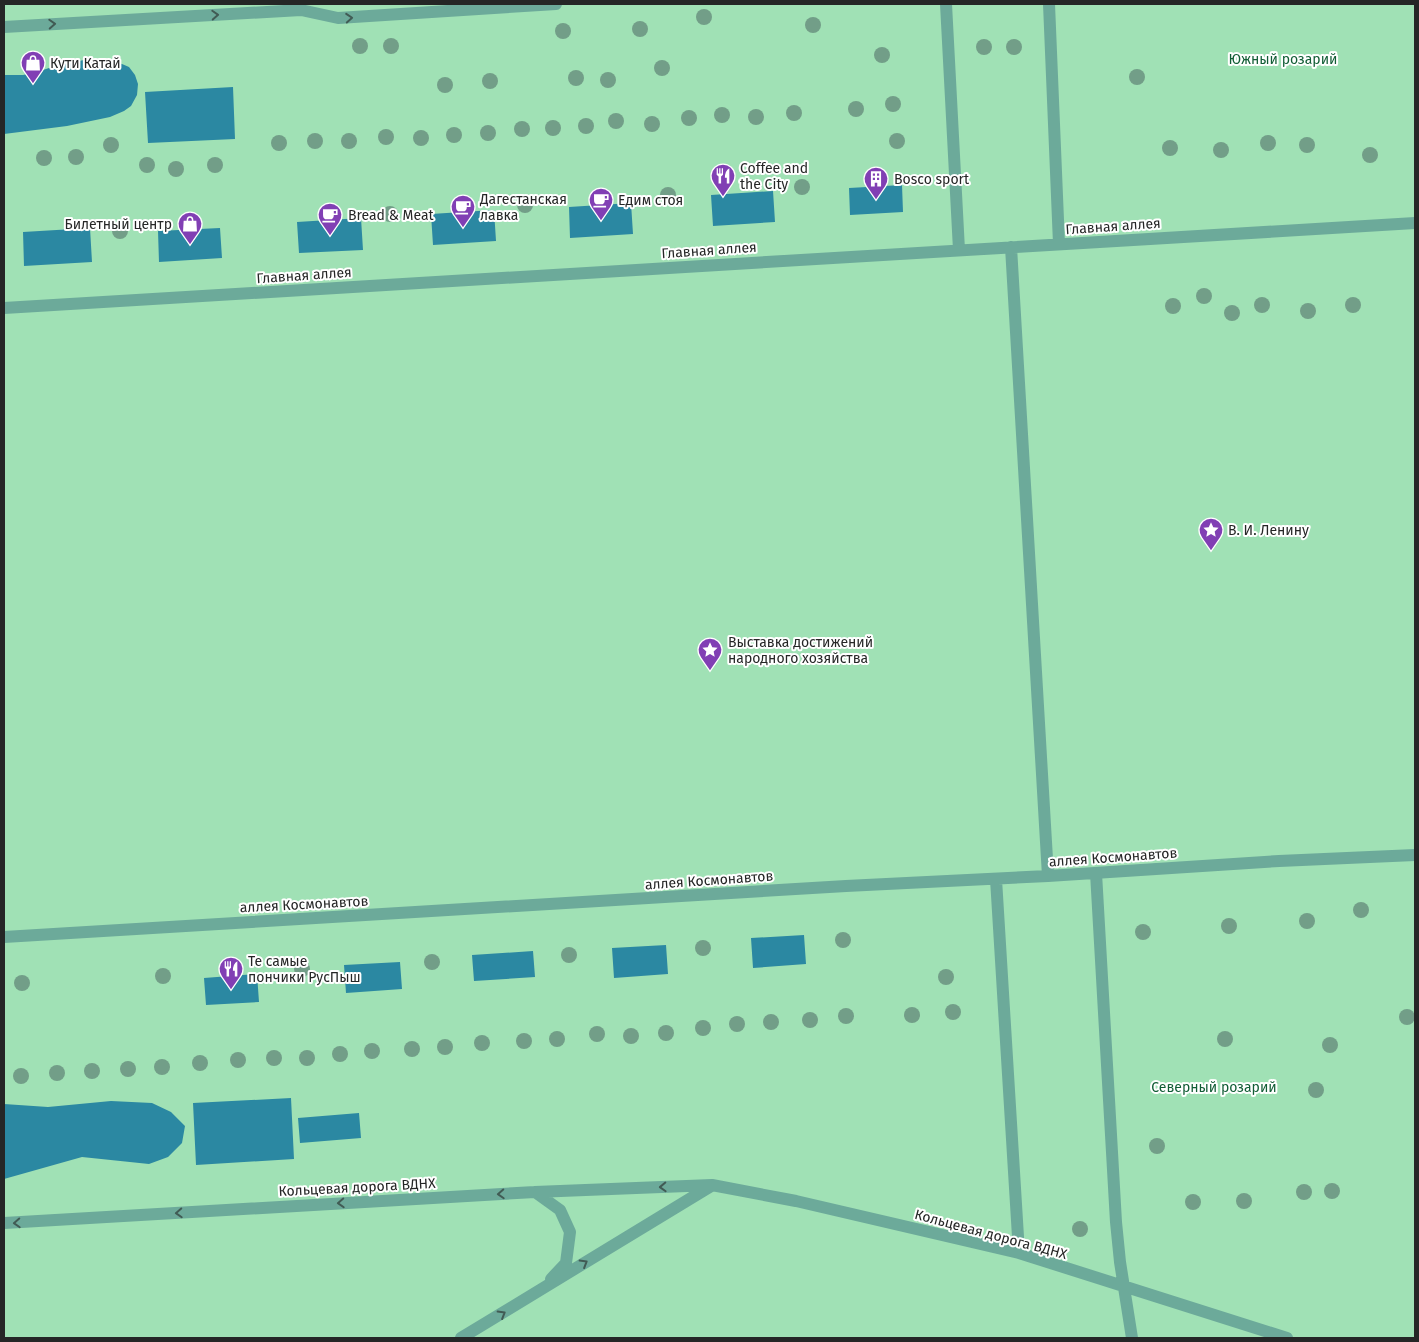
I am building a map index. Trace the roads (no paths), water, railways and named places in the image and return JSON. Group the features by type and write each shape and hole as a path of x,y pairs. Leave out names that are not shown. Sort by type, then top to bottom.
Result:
{"street":[{"path":"4,27 301,10 320,4"},
{"path":"301,10 338,18 556,4"},
{"path":"946,4 960,250"},
{"path":"1049,4 1059,244"},
{"name":"Главная аллея","path":"4,308 1415,223"},
{"path":"1011,247 1048,876"},
{"name":"аллея Космонавтов","path":"4,937 846,886 1415,855"},
{"path":"1096,873 1116,1222 1123,1287 1132,1338"},
{"path":"996,879 1019,1254"},
{"path":"461,1338 712,1185"},
{"name":"Кольцевая дорога ВДНХ","path":"4,1224 535,1192 712,1185 796,1201 1019,1254 1287,1338"},
{"path":"535,1192 560,1210 570,1232 566,1262 543,1289"}],"place":[{"name":"Кути Катай","path":"33,84"},
{"name":"Coffee and the City","path":"723,197"},
{"name":"Bosco sport","path":"876,200"},
{"name":"Едим стоя","path":"601,221"},
{"name":"Дагестанская лавка","path":"463,228"},
{"name":"Bread & Meat","path":"330,236"},
{"name":"Билетный центр","path":"190,245"},
{"name":"В. И. Ленину","path":"1211,551"},
{"name":"Выставка достижений народного хозяйства","path":"710,671"},
{"name":"Те самые пончики РусПыш","path":"231,990"}],"park label":[{"name":"Южный розарий","path":"1283,59"},
{"name":"Северный розарий","path":"1214,1087"}]}
